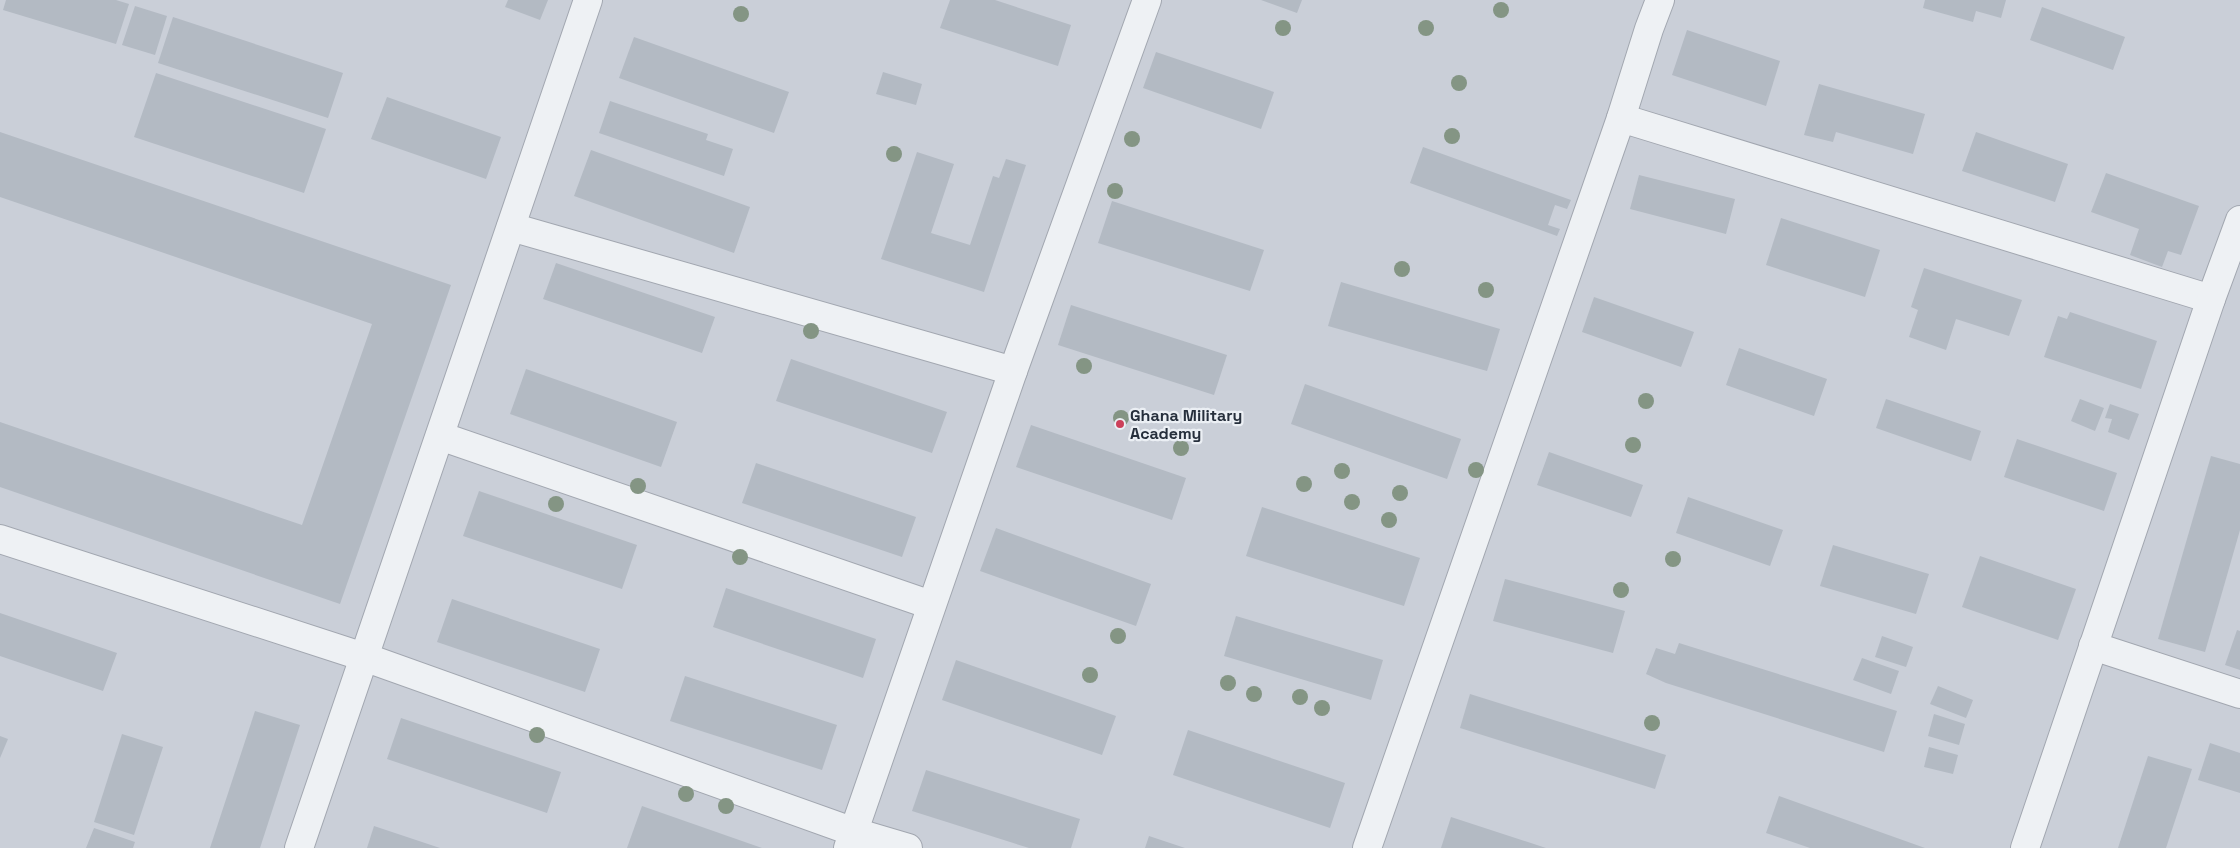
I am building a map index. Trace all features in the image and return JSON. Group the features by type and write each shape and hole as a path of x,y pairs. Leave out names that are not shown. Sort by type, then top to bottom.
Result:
{"street":[{"path":"299,848 588,0"},
{"path":"851,840 1012,371 1147,0"},
{"path":"1367,848 1621,118 1660,0"},
{"path":"1621,118 2211,299"},
{"path":"2025,848 2211,299 2240,220"},
{"path":"511,227 1012,371"},
{"path":"440,436 932,605"},
{"path":"0,539 364,657 851,840 908,848"},
{"path":"2093,646 2240,694"}],"shaded area":[{"name":"Ghana Military Academy","path":"0,0 2240,0 2240,848 0,848"}],"building":[{"path":"6,0 116,0 129,4 116,44 3,10"},
{"path":"508,0 548,0 540,20 505,7"},
{"path":"950,0 995,0 1071,25 1058,66 940,28"},
{"path":"1261,0 1302,0 1297,13"},
{"path":"1925,0 2006,0 2001,18 1976,11 1973,22 1923,8"},
{"path":"135,6 167,16 155,55 122,45"},
{"path":"2042,7 2125,37 2113,70 2030,40"},
{"path":"173,17 343,73 328,118 158,63"},
{"path":"1687,30 1780,61 1766,106 1672,75"},
{"path":"634,37 789,92 774,133 619,78"},
{"path":"1156,52 1274,92 1261,129 1143,88"},
{"path":"883,72 922,84 916,105 876,94"},
{"path":"156,73 326,129 304,193 134,137"},
{"path":"1819,84 1925,114 1913,154 1836,132 1833,142 1804,135"},
{"path":"387,97 501,137 486,179 371,139"},
{"path":"610,101 708,134 706,140 733,149 724,176 599,133"},
{"path":"0,132 451,285 340,604 0,487 0,422 302,525 372,324 0,197"},
{"path":"1976,132 2068,164 2055,202 1962,171"},
{"path":"1423,147 1571,200 1567,209 1555,205 1548,225 1560,229 1557,236 1410,183"},
{"path":"591,150 750,207 734,253 574,196"},
{"path":"917,152 954,164 931,233 970,245 993,176 999,178 1006,159 1026,165 984,292 881,259"},
{"path":"2106,173 2199,206 2181,255 2168,251 2162,267 2130,255 2139,229 2091,212"},
{"path":"1639,175 1735,199 1726,234 1630,209"},
{"path":"1112,201 1264,250 1250,291 1098,243"},
{"path":"1781,218 1880,250 1865,297 1766,265"},
{"path":"556,263 715,317 702,353 543,299"},
{"path":"1924,268 2022,300 2009,336 1956,319 1946,350 1909,337 1918,310 1911,307"},
{"path":"1341,282 1500,329 1487,371 1328,326"},
{"path":"1594,297 1694,332 1681,367 1582,332"},
{"path":"1071,305 1227,355 1214,395 1058,345"},
{"path":"2070,312 2157,341 2141,389 2044,357 2058,316 2067,319"},
{"path":"1739,348 1827,379 1814,416 1726,385"},
{"path":"791,359 947,412 932,453 776,401"},
{"path":"526,369 677,422 661,467 510,414"},
{"path":"1305,384 1461,439 1447,479 1291,424"},
{"path":"1886,399 1981,431 1971,461 1876,428"},
{"path":"2080,399 2104,408 2095,431 2071,421"},
{"path":"2110,404 2139,414 2129,440 2108,432 2112,419 2105,418"},
{"path":"1031,425 1186,478 1172,520 1016,467"},
{"path":"2017,439 2117,473 2104,511 2004,477"},
{"path":"1549,452 1643,485 1631,517 1537,485"},
{"path":"2211,456 2240,464 2240,530 2205,652 2158,639"},
{"path":"756,463 916,517 902,557 742,503"},
{"path":"479,491 637,545 622,589 463,536"},
{"path":"1688,497 1783,530 1770,566 1676,533"},
{"path":"1262,507 1420,558 1404,606 1246,556"},
{"path":"996,528 1151,584 1136,626 980,571"},
{"path":"1833,545 1929,574 1916,614 1820,586"},
{"path":"1980,556 2076,589 2058,640 1962,607"},
{"path":"1505,579 1625,611 1613,653 1493,621"},
{"path":"726,588 876,639 863,678 713,627"},
{"path":"452,599 600,649 585,692 437,642"},
{"path":"0,613 117,653 103,691 0,656"},
{"path":"1236,616 1383,660 1371,700 1224,656"},
{"path":"2237,630 2240,631 2240,670 2225,665"},
{"path":"1882,636 1913,647 1906,667 1875,657"},
{"path":"1679,643 1897,711 1884,752 1666,683 1646,674 1656,648 1675,654"},
{"path":"1862,658 1899,671 1891,694 1853,680"},
{"path":"956,660 1116,716 1102,755 942,700"},
{"path":"685,676 837,725 822,770 670,721"},
{"path":"1938,686 1973,700 1966,718 1930,704"},
{"path":"1470,694 1666,755 1655,789 1460,728"},
{"path":"255,711 300,725 260,848 210,848"},
{"path":"1934,714 1965,724 1959,745 1928,736"},
{"path":"401,718 561,772 547,813 387,759"},
{"path":"1188,730 1345,783 1330,828 1173,775"},
{"path":"122,734 163,747 134,835 94,822"},
{"path":"0,736 8,739 0,758"},
{"path":"2210,743 2240,753 2240,793 2198,780"},
{"path":"1929,747 1958,755 1953,774 1924,767"},
{"path":"2148,756 2192,769 2166,848 2118,848"},
{"path":"926,770 1080,819 1071,848 1029,848 912,811"},
{"path":"1779,796 1925,848 1810,848 1766,833"},
{"path":"642,806 762,848 627,848"},
{"path":"1451,817 1546,848 1441,848"},
{"path":"374,826 440,848 367,848"},
{"path":"94,828 135,842 133,848 86,848"},
{"path":"1149,836 1185,848 1145,848"}],"place":[{"name":"Ghana Military Academy","path":"1120,424"}]}
